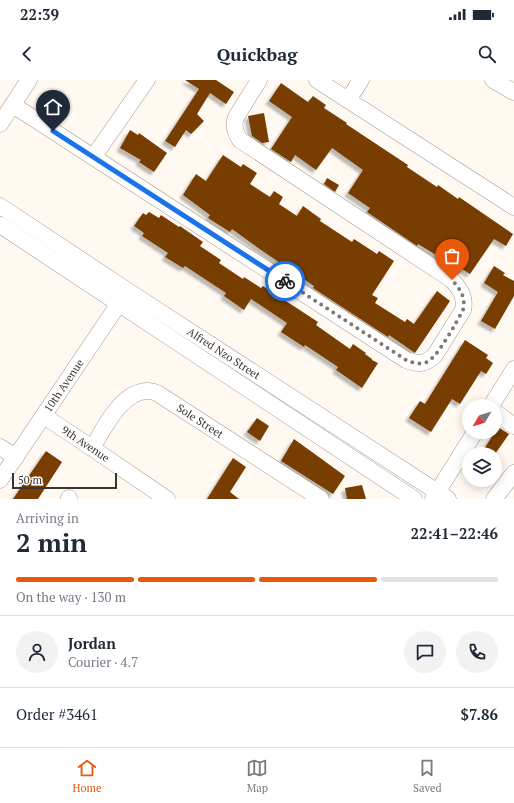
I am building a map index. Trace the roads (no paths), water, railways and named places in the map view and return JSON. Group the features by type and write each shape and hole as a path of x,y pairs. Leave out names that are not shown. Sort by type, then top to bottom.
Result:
{"street":[{"path":"0,124 29,80"},
{"path":"94,156 147,80"},
{"path":"13,105 94,156 406,360 414,363 429,361 435,355 463,310 464,302 458,287 452,280 240,140 234,129 234,123 236,117 259,80"},
{"path":"317,80 514,207"},
{"path":"348,100 361,80"},
{"path":"492,80 514,92"},
{"name":"Alfred Nzo Street","path":"0,206 123,298 414,499"},
{"name":"Alfred Nzo Street","path":"0,225 123,298 439,497"},
{"name":"10th Avenue","path":"0,480 123,298"},
{"path":"495,399 514,369"},
{"name":"Sole Street","path":"92,448 123,402 138,393 148,391 158,393 321,499"},
{"name":"9th Avenue","path":"44,416 167,499"},
{"path":"502,417 514,426"},
{"path":"439,497 471,439"},
{"path":"0,447 16,457"},
{"path":"494,499 514,473"}]}
